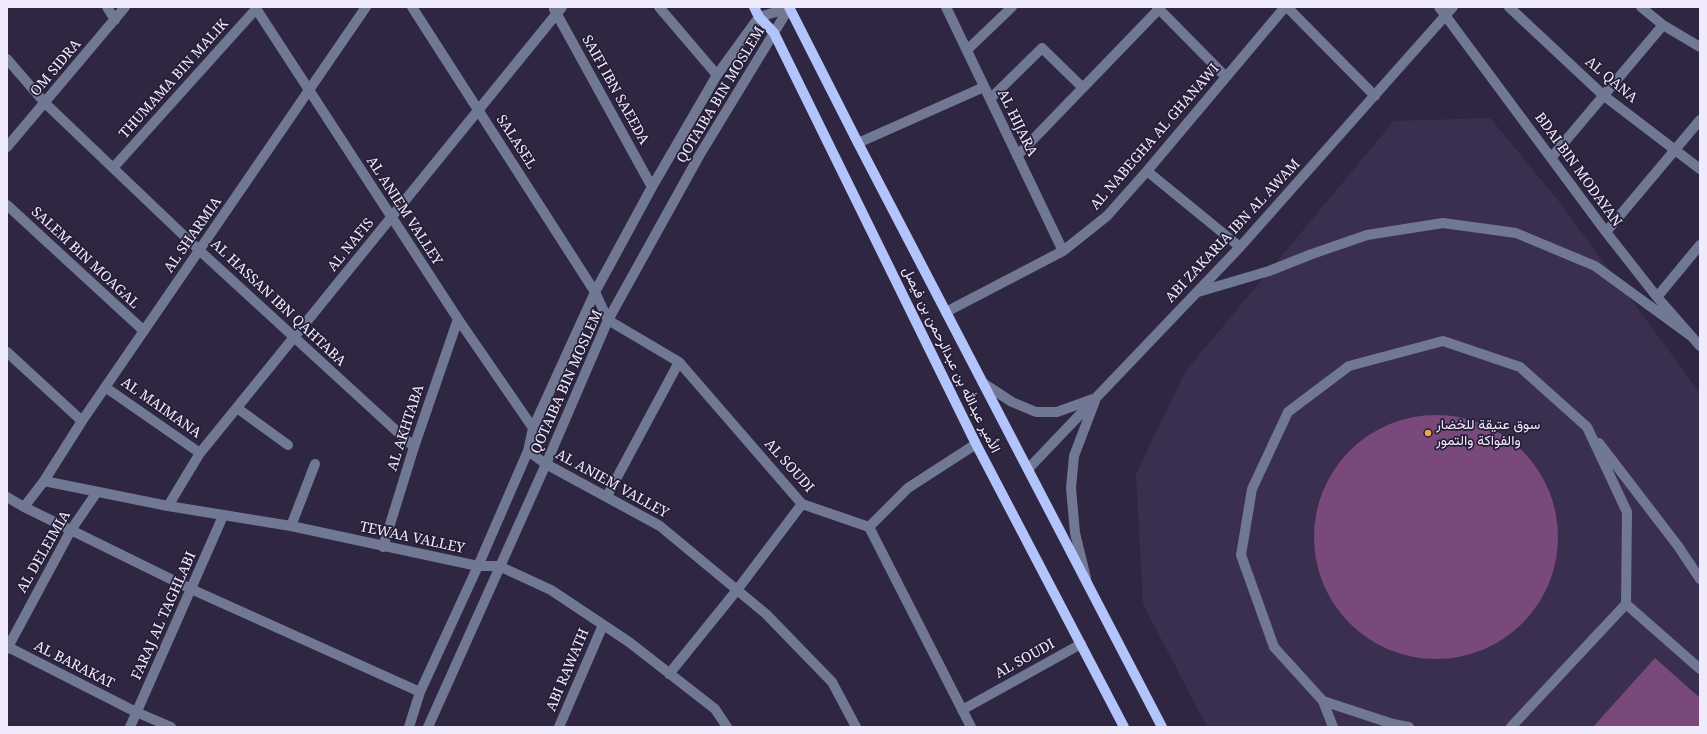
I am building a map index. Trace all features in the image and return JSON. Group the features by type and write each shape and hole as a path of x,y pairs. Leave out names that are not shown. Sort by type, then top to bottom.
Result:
{"main road":[{"name":"الأمير عبدالله بن عبدالرحمن بن فيصل","path":"754,7 759,17 774,33 976,444 1124,727"},
{"name":"الأمير عبدالله بن عبدالرحمن بن فيصل","path":"789,7 858,143 1162,727"}],"street":[{"path":"107,7 115,20"},
{"name":"OM SIDRA","path":"7,146 125,7"},
{"name":"AL SHARMIA","path":"24,507 44,481 82,420 366,7"},
{"name":"SALASEL","path":"412,7 595,292"},
{"path":"659,7 716,75"},
{"name":"QOTAIBA BIN MOSLEM","path":"409,727 420,692 478,566 528,451 533,428 595,292 652,187 716,75 759,17 789,7"},
{"name":"QOTAIBA BIN MOSLEM","path":"428,727 546,464 608,320 699,156 789,7"},
{"name":"AL HIJARA","path":"946,7 1063,251"},
{"path":"967,50 1012,7"},
{"path":"1286,7 1374,96"},
{"name":"AL NABEGHA AL GHANAWI","path":"946,312 1063,251 1107,216 1286,7"},
{"name":"ABI ZAKARIA IBN AL AWAM","path":"1028,469 1240,247 1374,96 1442,11 1453,7"},
{"name":"AL QANA","path":"1509,7 1604,95 1700,168"},
{"path":"1640,7 1663,25 1700,47"},
{"name":"AL ANIEM VALLEY","path":"255,8 391,218 533,428"},
{"name":"THUMAMA BIN MALIK","path":"113,168 255,8"},
{"path":"1017,156 1158,8 1226,77"},
{"name":"AL NAFIS","path":"168,506 200,453 558,9"},
{"name":"SAIFI IBN SAEEDA","path":"558,9 652,187"},
{"name":"BDAI BIN MODAYAN","path":"1442,11 1606,232 1657,296 1700,346"},
{"path":"1551,158 1663,25"},
{"path":"990,99 1042,48 1083,88"},
{"name":"AL HASSAN IBN QAHTABA","path":"7,59 45,103 199,250 414,447"},
{"path":"858,143 984,87"},
{"path":"1606,232 1677,150 1700,120"},
{"path":"1147,171 1240,247"},
{"name":"SALEM BIN MOAGAL","path":"7,205 144,331"},
{"path":"1196,292 1269,271 1367,235 1444,223 1516,233 1595,266 1691,336"},
{"path":"1657,296 1700,245"},
{"path":"595,292 608,320"},
{"name":"AL AKHTABA","path":"383,547 414,447 458,319"},
{"name":"AL SOUDI","path":"608,320 679,362 802,504 869,527"},
{"path":"1333,727 1323,701 1274,647 1241,555 1252,489 1288,412 1349,366 1444,341 1520,367 1587,427 1678,546 1700,579"},
{"path":"7,352 82,420"},
{"path":"607,496 679,362"},
{"name":"الأمير عبدالله بن عبدالرحمن بن فيصل","path":"983,383 1012,402 1036,412 1057,412 1096,398"},
{"name":"AL MAIMANA","path":"105,387 200,453"},
{"name":"الأمير عبدالله بن عبدالرحمن بن فيصل","path":"1088,585 1075,533 1071,488 1074,456 1096,398"},
{"path":"237,408 288,445"},
{"path":"1511,727 1626,604 1627,512 1587,427"},
{"path":"970,727 869,527 908,488 976,444"},
{"name":"AL ANIEM VALLEY","path":"528,451 546,464 660,526 766,614 832,682 856,727"},
{"path":"291,526 315,464"},
{"name":"TEWAA VALLEY","path":"44,481 168,506 291,526 383,547 478,566 499,566 551,590 603,625 715,709 727,727"},
{"name":"AL DELEIMIA","path":"7,648 71,530 97,492"},
{"path":"7,497 24,507 191,589 420,692"},
{"path":"669,674 737,590 802,504"},
{"name":"FARAJ AL TAGHLABI","path":"130,727 223,516"},
{"path":"1626,604 1700,669"},
{"name":"ABI RAWATH","path":"559,727 603,625"},
{"name":"AL SOUDI","path":"962,710 1081,644"},
{"name":"AL BARAKAT","path":"7,648 136,712 171,727"},
{"path":"1323,701 1393,724 1409,727"}],"shaded area":[{"name":"سوق عتيقة للخضار والفواكة والتمور","path":"1490,118 1557,199 1700,393 1700,727 1207,727 1143,604 1136,474 1185,372 1394,121"}],"building":[{"path":"1436,415 1460,418 1483,425 1504,436 1522,451 1537,469 1548,490 1555,513 1558,537 1555,561 1548,584 1537,605 1522,623 1504,638 1483,649 1460,656 1436,659 1412,656 1389,649 1368,638 1350,623 1335,605 1324,584 1317,561 1314,537 1317,513 1324,490 1335,469 1350,451 1368,436 1389,425 1412,418"},
{"path":"1655,658 1700,698 1700,727 1593,727"}],"place":[{"name":"سوق عتيقة للخضار والفواكة والتمور","path":"1428,433"}]}
